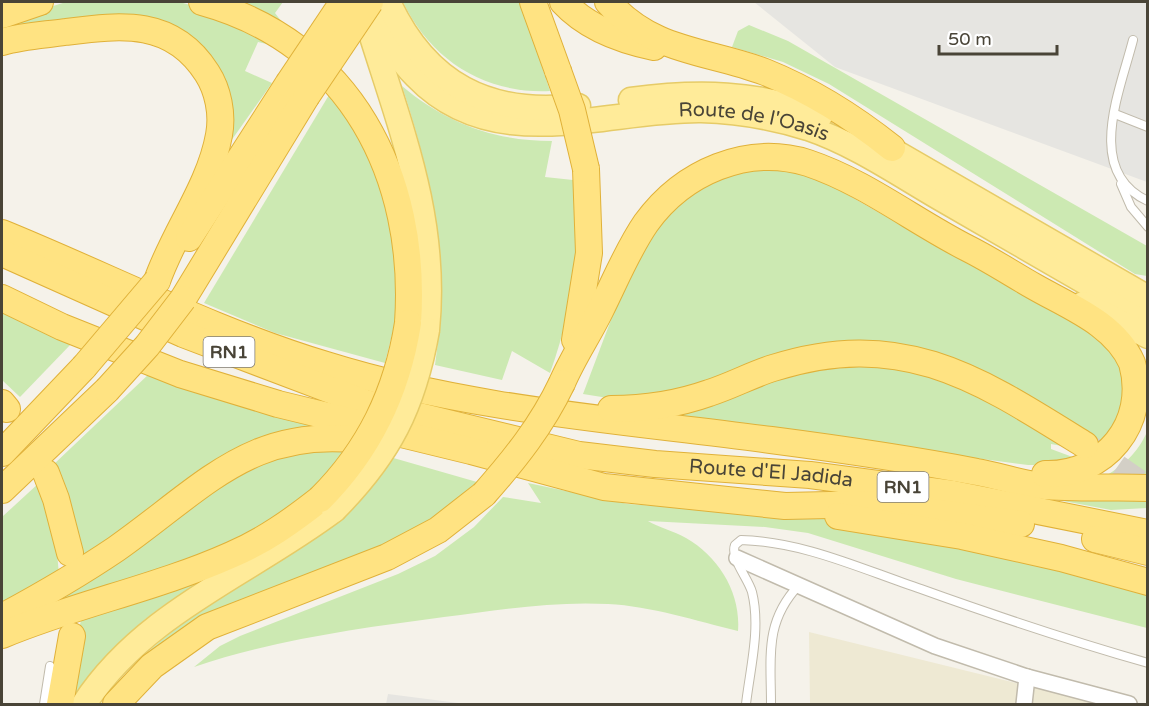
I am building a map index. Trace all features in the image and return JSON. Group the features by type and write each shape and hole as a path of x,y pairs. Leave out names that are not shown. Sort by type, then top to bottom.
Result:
{"highway":[{"path":"2,15 40,2"},
{"path":"2,635 52,615 231,555 327,504 380,420 417,327 403,220 390,172 368,128 324,72 288,42 248,18 202,2"},
{"path":"2,490 107,390 147,346 183,300 343,2"},
{"path":"2,453 84,367 157,281 223,188 297,91 370,2"},
{"path":"533,2 575,119 585,169 589,253 582,309 566,373"},
{"path":"563,2 590,24 606,33 641,44 679,49 762,71 801,87 848,114 892,148"},
{"path":"608,2 645,33 679,49"},
{"path":"2,42 109,27 135,27 171,38 200,63 217,96 219,134 207,172 174,239 157,281"},
{"path":"116,705 152,666 207,627 387,557 438,530 484,494 525,445 549,410 566,373 637,240 656,212 694,178 726,163 759,157 793,159 831,172 1077,309 1114,337 1124,348 1136,373 1138,404 1135,419 1121,445 1096,464 1078,471 1050,474 979,472"},
{"path":"2,217 43,250"},
{"path":"2,233 275,349 385,381 497,403 621,422 771,440 979,472 1032,485 1059,488 1148,488"},
{"name":"RN1","path":"2,253 183,334 365,403 468,439"},
{"name":"RN1","path":"2,298 62,327 180,374 278,404 468,439"},
{"path":"497,403 613,409 662,405 709,393 795,362 839,355 884,354 934,364 983,383 1085,445"},
{"path":"2,617 84,570 144,528 204,481 254,454 292,443 334,439 413,448 468,439"},
{"name":"Route d'El Jadida","path":"468,439 604,487 785,506 874,504 946,512 1034,526 1148,552"},
{"name":"Route d'El Jadida","path":"468,439 602,459 810,475 942,492 1148,533"},
{"path":"45,473 56,499 70,553"},
{"path":"785,506 962,536 1061,558 1148,582"},
{"path":"60,705 72,636"}],"main road":[{"path":"364,2 425,221 430,275 417,327"},
{"name":"Route de l'Oasis","path":"364,2 391,45 417,78 442,98 472,113 498,122 546,125 699,110 769,117 808,128 860,151 1148,318"},
{"name":"Route de l'Oasis","path":"388,2 400,26 426,62 445,79 484,99 508,105 563,108 669,95 744,95 806,111 892,148 1144,294"},
{"path":"1002,266 1148,336"},
{"path":"84,705 122,655 151,630 327,504"}],"street":[{"path":"737,558 935,646 1027,677 1129,705"},
{"path":"1024,705 1027,677"}],"lane":[{"path":"1133,40 1110,144 1117,174 1131,207 1148,227"},
{"path":"1115,114 1148,128"},
{"path":"1117,174 1126,187 1148,201"},
{"path":"746,705 755,615 748,580 733,548 741,540 807,549 1008,620 1148,663"},
{"path":"771,705 772,632 781,607 799,585"},
{"path":"44,705 50,666"}],"shaded area":[{"path":"754,2 1147,2 1147,182 835,67"},
{"path":"809,632 1040,689 1096,704 810,704"},
{"path":"388,694 466,704 386,704"}],"green space":[{"path":"66,2 183,3 204,9 284,48 258,42 245,71 272,83 226,148 187,35 2,35 2,22"},
{"path":"229,2 283,2 275,13 291,34"},
{"path":"403,2 521,2 550,91 503,87 462,69 428,41"},
{"path":"749,25 788,41 1147,246 1147,276 1135,274 829,84 783,62 732,47 738,31"},
{"path":"402,86 436,110 472,127 510,138 552,141 545,177 573,180 576,229 573,278 564,326 550,373 512,351 502,380 435,365 441,293 436,224 422,156"},
{"path":"332,90 347,109 389,197 400,303 385,363 275,333 204,303"},
{"path":"762,168 794,171 825,182 1085,329 1121,360 1128,419 1099,442 919,349 675,394 608,398 583,394 637,251 682,198 728,174"},
{"path":"2,312 72,343 20,397 2,380"},
{"path":"863,361 950,379 1073,448 1051,444 1051,449 1078,459 1028,465 667,417 793,371"},
{"path":"150,373 324,430 302,433 81,567 53,465"},
{"path":"1147,432 1147,476 1102,478 1129,459"},
{"path":"343,452 307,497 236,544 28,616 250,465 296,454"},
{"path":"390,457 477,482 414,534 295,582 104,704 131,669 174,629 300,546 357,501 378,479"},
{"path":"39,483 57,552 59,575 2,606 2,517"},
{"path":"528,483 628,504 806,516 840,521 1017,560 1147,594 1147,628 956,579 808,533 765,527 648,521 686,538 698,546 718,566 726,577 736,603 738,631 624,605 587,603 546,605 413,621 318,636 255,649 194,667 220,646 240,636 398,574 435,556 474,527 503,497 541,503"},
{"path":"1147,494 1147,508 1111,510 1037,496"},
{"path":"224,568 167,603 136,627 93,678 64,704 81,620"}],"tunnel":[{"path":"1085,445 1148,489"}]}
